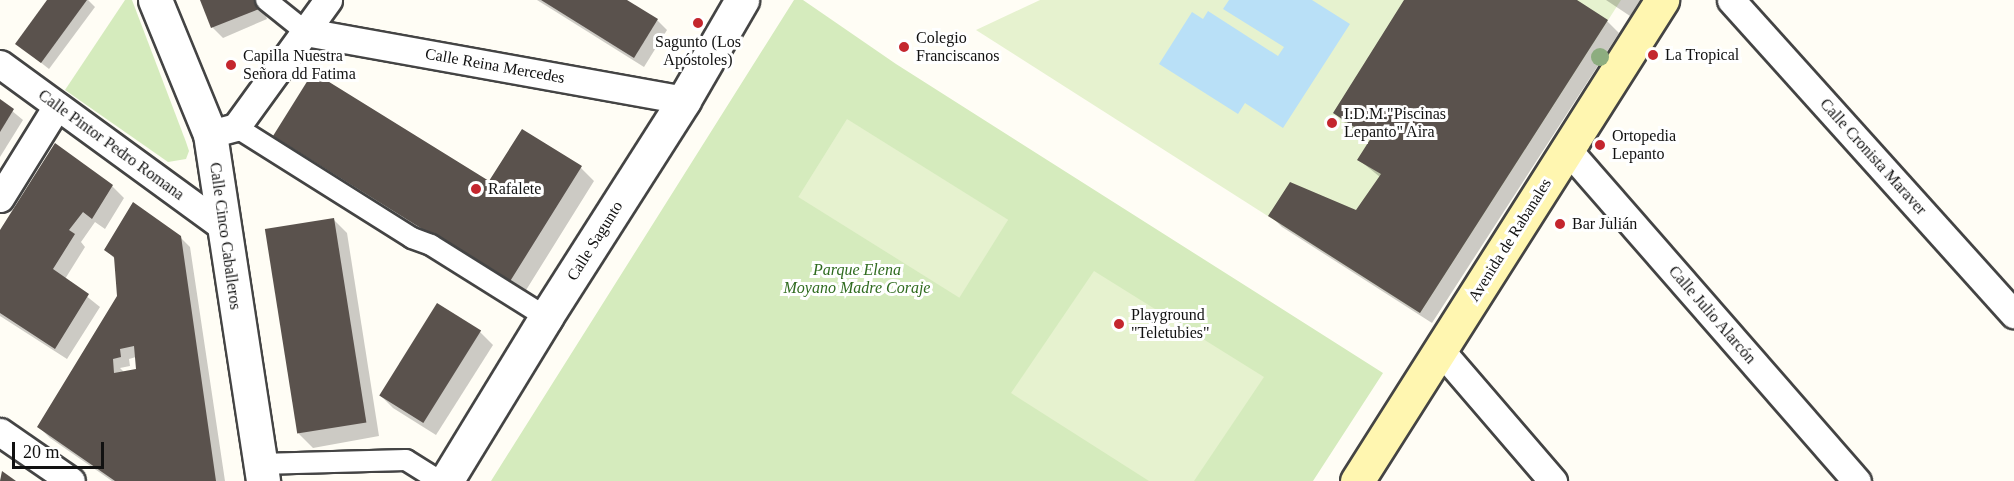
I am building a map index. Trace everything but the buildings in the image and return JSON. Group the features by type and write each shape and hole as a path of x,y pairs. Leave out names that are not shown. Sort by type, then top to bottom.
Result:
{"main road":[{"name":"Avenida de Rabanales","path":"1358,481 1662,0"}],"street":[{"name":"Calle Cinco Caballeros","path":"155,0 223,130 222,226 262,473"},
{"path":"266,0 306,32"},
{"path":"328,0 306,32 223,130 412,238 431,245 546,317"},
{"name":"Calle Sagunto","path":"446,481 546,317 684,100 742,0"},
{"name":"Calle Cronista Maraver","path":"1731,0 2014,314"},
{"name":"Calle Reina Mercedes","path":"306,32 684,100"},
{"name":"Calle Pintor Pedro Romana","path":"0,64 222,226"},
{"path":"0,198 57,106"},
{"name":"Calle Julio Alarcón","path":"1567,149 1857,481"},
{"path":"1441,351 1553,481"},
{"path":"2,438 71,481"},
{"path":"262,473 406,460 440,481"}],"green space":[{"path":"125,0 132,0 186,142 189,151 186,159 168,162 65,90"},
{"name":"Parque Elena Moyano Madre Coraje","path":"794,0 803,0 896,64 1383,373 1313,481 491,481"},
{"name":"I.D.M.\"Piscinas Lepanto\" Aira","path":"1040,0 1621,0 1420,313 976,30"},
{"path":"847,119 1008,220 959,298 798,197"},
{"name":"Playground \"Teletubies\"","path":"1094,271 1264,377 1194,481 1149,481 1011,393"}],"water":[{"path":"1229,0 1312,0 1350,24 1283,128 1245,103 1238,114 1159,64 1192,12 1203,19 1208,11 1278,56 1284,47 1223,9"}],"place":[{"name":"Sagunto (Los Apóstoles)","path":"698,23"},
{"name":"Colegio Franciscanos","path":"904,47"},
{"name":"La Tropical","path":"1653,55"},
{"name":"Capilla Nuestra Señora dd Fatima","path":"231,65"},
{"name":"I.D.M.\"Piscinas Lepanto\" Aira","path":"1332,123"},
{"name":"Ortopedia Lepanto","path":"1600,145"},
{"name":"Rafalete","path":"476,189"},
{"name":"Bar Julián","path":"1560,224"},
{"name":"Playground \"Teletubies\"","path":"1119,324"}]}
